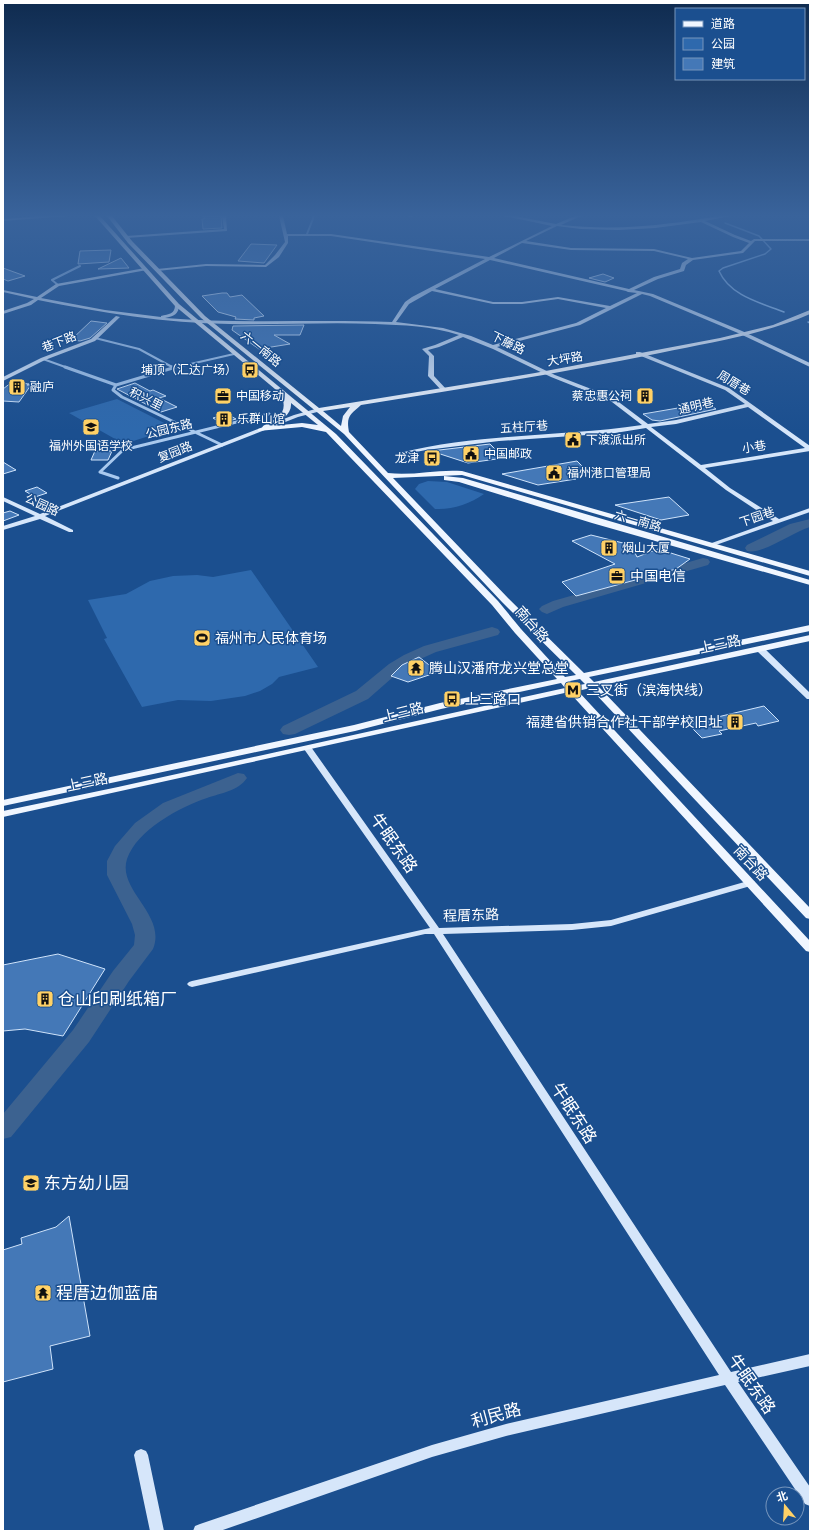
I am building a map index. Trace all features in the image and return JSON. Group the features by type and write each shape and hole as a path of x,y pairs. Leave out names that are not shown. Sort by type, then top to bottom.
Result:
{"main road":[{"name":"六一南路","path":"164,288 177,305 234,354 309,412"},
{"name":"六一南路","path":"175,288 210,323 319,410"},
{"name":"大坪路","path":"319,410 572,369 741,333 805,314 810,309"},
{"path":"260,430 279,419 287,410 288,404 283,392"},
{"path":"346,433 344,421 346,415 353,408 361,404"},
{"name":"南台路","path":"319,410 346,433 407,498 593,686 810,915"},
{"name":"南台路","path":"309,412 330,431 495,603 572,690 810,948"},
{"path":"260,430 303,425 330,431"},
{"path":"386,475 405,477 451,472 461,476"},
{"name":"六一南路","path":"461,476 810,574"},
{"name":"六一南路","path":"461,476 595,521 810,582"},
{"path":"407,498 404,489 411,482 429,477 461,476"},
{"name":"上三路","path":"3,803 355,728 440,706 810,628"},
{"name":"上三路","path":"3,814 308,749 451,715 761,650 809,638"}],"street":[{"path":"3,313 34,300 54,288"},
{"path":"393,323 409,301 434,288"},
{"path":"613,288 660,298 810,364"},
{"path":"628,291 635,288"},
{"path":"431,289 494,303 525,303 558,298 612,308"},
{"path":"3,292 34,300 118,317 197,322"},
{"path":"493,347 570,327 641,293"},
{"path":"34,300 102,312 197,322"},
{"path":"150,318 174,314 177,310 177,305"},
{"name":"巷下路","path":"3,379 43,359 91,341 118,317"},
{"name":"下藤路","path":"197,322 301,321 393,323 425,326 463,335 493,347 545,373 604,396 625,408 728,489 778,521"},
{"path":"444,390 431,376 432,356 424,349 434,347 463,335"},
{"path":"95,338 136,348 174,368"},
{"path":"43,359 116,385 174,368 234,354"},
{"name":"周厝巷","path":"641,354 716,383 749,405 809,450"},
{"name":"积兴里","path":"116,385 113,389 115,393 222,445"},
{"name":"通明巷","path":"648,426 749,405"},
{"name":"复园路","path":"3,528 40,516 260,430 309,412 319,410"},
{"name":"公园东路","path":"118,478 100,472 120,451 269,414"},
{"name":"五柱厅巷","path":"402,454 426,448 491,440 593,434 648,426"},
{"name":"小巷","path":"701,467 809,450"},
{"name":"公园路","path":"3,500 71,531"},
{"path":"3,507 11,504"},
{"name":"下园巷","path":"711,545 810,510"},
{"path":"761,650 810,697"},
{"name":"牛眠东路","path":"308,749 436,930 810,1499"},
{"name":"程厝东路","path":"192,984 403,935 436,930 572,927 604,924 632,919 750,884"},
{"name":"利民路","path":"200,1531 432,1451 491,1434 810,1360"},
{"path":"141,1455 157,1531"}],"green space":[{"path":"117,399 174,428 124,444 69,413"},
{"path":"428,481 447,482 484,494 461,506 435,509 415,489 419,484"},
{"name":"福州市人民体育场","path":"251,570 318,667 279,677 272,684 260,691 245,696 211,701 178,700 142,707 104,639 107,638 88,600 126,594 150,581 173,576 197,575 213,577"}],"building":[{"path":"227,293 230,297 242,295 264,316 254,318 254,320 235,319 236,317 218,312 202,296"},
{"path":"91,321 107,323 90,338 80,341 71,340"},
{"path":"304,325 300,335 274,335 290,344 259,349 232,330 233,326"},
{"path":"12,382 31,385 19,402 3,401 3,389"},
{"path":"135,383 150,391 153,390 166,396 159,398 177,407 161,412 117,389"},
{"path":"707,403 716,409 660,421 652,420 643,414"},
{"name":"乐群山馆","path":"227,414 236,419 221,423 213,418"},
{"name":"中国邮政","path":"490,444 504,458 468,463 431,451"},
{"path":"95,451 112,451 108,460 91,460"},
{"name":"福州港口管理局","path":"577,461 590,474 573,477 576,479 538,485 502,474"},
{"path":"3,462 16,470 3,474"},
{"path":"37,487 47,493 35,497 25,491"},
{"path":"669,497 689,515 661,520 615,505"},
{"path":"10,511 19,515 3,521 3,513"},
{"name":"中国电信","path":"591,535 631,545 637,557 658,549 690,559 676,569 576,596 562,582 615,564 572,541"},
{"name":"腾山汉潘府龙兴堂总堂","path":"419,657 438,672 408,682 391,676 402,665"},
{"name":"福建省供销合作社干部学校旧址","path":"764,706 779,721 758,726 756,723 719,731 722,734 702,738 688,724"},
{"name":"仓山印刷纸箱厂","path":"58,954 105,969 63,1036 25,1029 3,1031 3,965"},
{"name":"程厝边伽蓝庙","path":"69,1216 90,1336 50,1346 53,1369 3,1382 3,1250 22,1244 21,1238 56,1227"}],"waterway":[{"path":"732,288 747,298 784,312"},
{"path":"752,548 795,527 810,523"},
{"path":"547,609 558,604 703,562"},
{"path":"289,730 362,695 395,667 410,658 430,649 492,632"},
{"path":"3,1130 81,1036 121,976 140,953 144,945 145,935 143,924 117,875 116,864 122,850 142,827 169,807 190,797 225,786 238,778"}],"place":[{"name":"埔顶（汇达广场）","path":"250,370"},
{"name":"融庐","path":"17,387"},
{"name":"中国移动","path":"223,396"},
{"name":"蔡忠惠公祠","path":"645,396"},
{"name":"乐群山馆","path":"224,419"},
{"name":"福州外国语学校","path":"91,427"},
{"name":"下渡派出所","path":"573,440"},
{"name":"中国邮政","path":"471,454"},
{"name":"龙津","path":"432,458"},
{"name":"福州港口管理局","path":"554,473"},
{"name":"烟山大厦","path":"609,548"},
{"name":"中国电信","path":"617,576"},
{"name":"福州市人民体育场","path":"202,638"},
{"name":"腾山汉潘府龙兴堂总堂","path":"416,668"},
{"name":"三叉街（滨海快线）","path":"573,690"},
{"name":"上三路口","path":"452,699"},
{"name":"福建省供销合作社干部学校旧址","path":"735,722"},
{"name":"仓山印刷纸箱厂","path":"45,999"},
{"name":"东方幼儿园","path":"31,1183"},
{"name":"程厝边伽蓝庙","path":"43,1293"}]}
